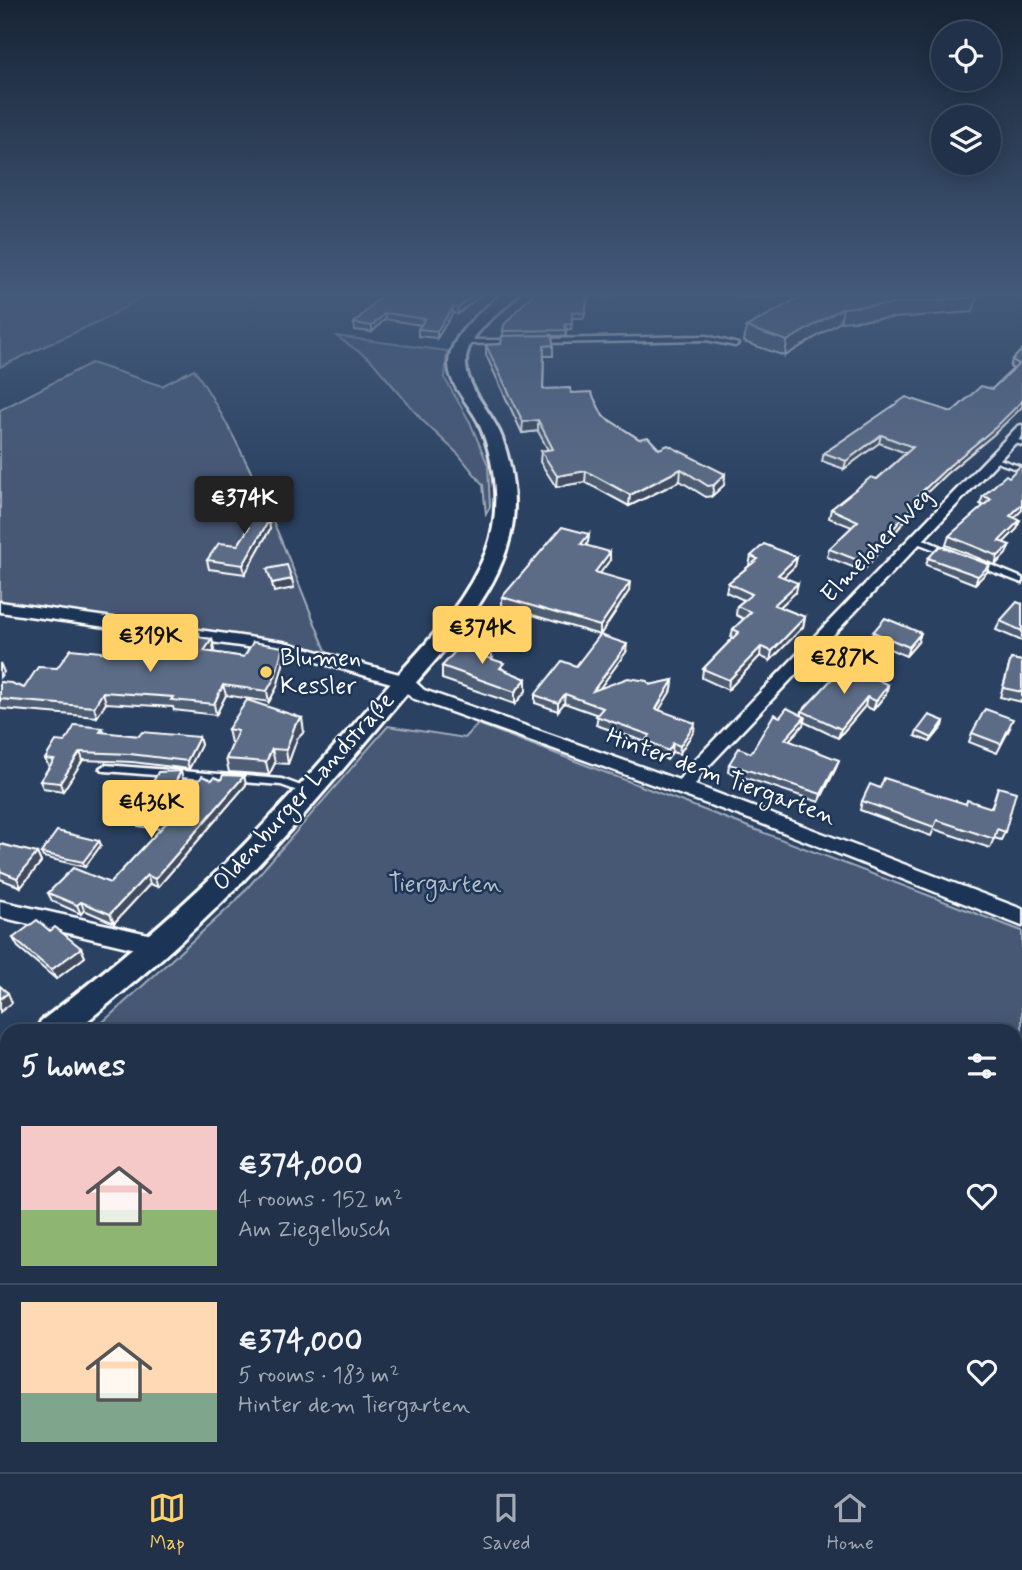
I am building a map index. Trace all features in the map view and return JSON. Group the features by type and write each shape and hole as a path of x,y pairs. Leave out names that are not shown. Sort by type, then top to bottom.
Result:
{"main road":[{"name":"Oldenburger Landstraße","path":"61,1024 157,945 207,899 308,792 404,681 447,630 486,574 497,550 505,517 500,461 487,424 460,383 459,362"}],"street":[{"name":"Elmeloher Weg","path":"683,789 697,768 915,539 993,459 1018,438"},
{"name":"Hinter dem Tiergarten","path":"0,607 283,647 404,681 418,694 767,818 1022,918"},
{"path":"0,909 157,945"}],"lane":[{"path":"993,459 1022,469"},
{"path":"915,539 956,554"},
{"path":"967,559 1022,581"},
{"path":"105,768 282,782 308,792"}],"green space":[{"path":"372,362 446,362 445,379 470,422 488,465 490,507 486,514 483,485 459,455 421,419"},
{"path":"91,363 162,386 194,369 215,402 251,472 327,653 54,614 0,601 0,410"},
{"name":"Tiergarten","path":"478,724 1022,931 1022,1024 101,1024 235,902 388,726 465,738"}],"building":[{"path":"494,362 544,362 543,389 570,388 571,393 591,392 603,416 639,439 648,437 659,449 668,445 725,474 714,485 708,486 681,469 630,495 586,471 557,476 541,451 553,449 538,420 523,422"},
{"path":"1015,362 1022,362 1022,401 916,497 919,498 865,563 829,549 858,521 831,509 871,477 877,479 913,447 881,435 846,461 824,453 906,397 952,412 981,386 992,389 1019,364"},
{"path":"1020,466 1022,504 1010,516 1020,520 999,541 1010,545 998,556 949,536 991,499 983,496"},
{"path":"260,500 269,520 243,565 207,560 219,543 238,545 249,528 239,505"},
{"path":"562,527 589,534 581,544 610,552 595,572 630,582 600,626 502,597"},
{"path":"764,544 797,557 778,575 798,583 774,605 805,617 772,651 761,647 729,680 703,669 739,632 733,629 751,612 737,606 752,594 728,583 758,559 751,556"},
{"path":"940,546 990,565 978,576 928,558"},
{"path":"287,565 292,579 272,583 267,569"},
{"path":"1017,602 1022,604 1022,631 1000,621"},
{"path":"885,618 921,633 909,647 873,632"},
{"path":"178,630 199,633 196,637 212,639 204,651 244,657 253,642 283,647 275,677 267,691 223,685 214,704 171,700 173,697 103,692 94,707 0,699 0,682 24,688 38,667 57,668 71,649 160,658"},
{"path":"600,635 627,644 593,691 628,678 647,681 650,685 673,680 656,709 695,723 680,746 673,743 668,751 646,740 650,735 596,716 603,708 565,694 558,703 535,695 562,661 576,666"},
{"path":"468,637 491,645 482,656 504,663 500,668 526,679 515,692 442,666"},
{"path":"1011,659 1022,661 1022,692 1003,688"},
{"path":"844,666 857,672 859,669 888,685 876,701 867,697 841,729 802,711"},
{"path":"247,700 302,718 295,725 286,750 272,749 266,762 226,759 238,731 228,729"},
{"path":"787,708 805,717 785,739 839,760 821,794 729,764 739,748 751,753 774,714 780,717"},
{"path":"985,709 1013,719 1001,744 972,733"},
{"path":"929,715 944,721 932,738 917,731"},
{"path":"75,725 103,728 100,732 139,736 142,732 199,737 187,761 130,754 80,752 60,783 40,781 54,760 45,759 56,741 65,742"},
{"path":"181,771 171,790 187,799 202,776 221,780 223,775 244,776 155,879 147,875 110,914 48,893 73,868 110,883 168,821 135,818 158,772"},
{"path":"884,778 966,804 967,800 992,808 998,787 1016,792 1005,832 997,829 994,839 937,820 934,827 862,801 870,784 880,788"},
{"path":"57,831 99,841 83,862 41,853"},
{"path":"0,844 37,853 17,878 0,871"},
{"path":"37,920 50,931 55,927 81,948 51,970 13,938"},
{"path":"0,986 8,993 0,999"}],"place":[{"name":"Blumen Kessler","path":"266,672"}]}
